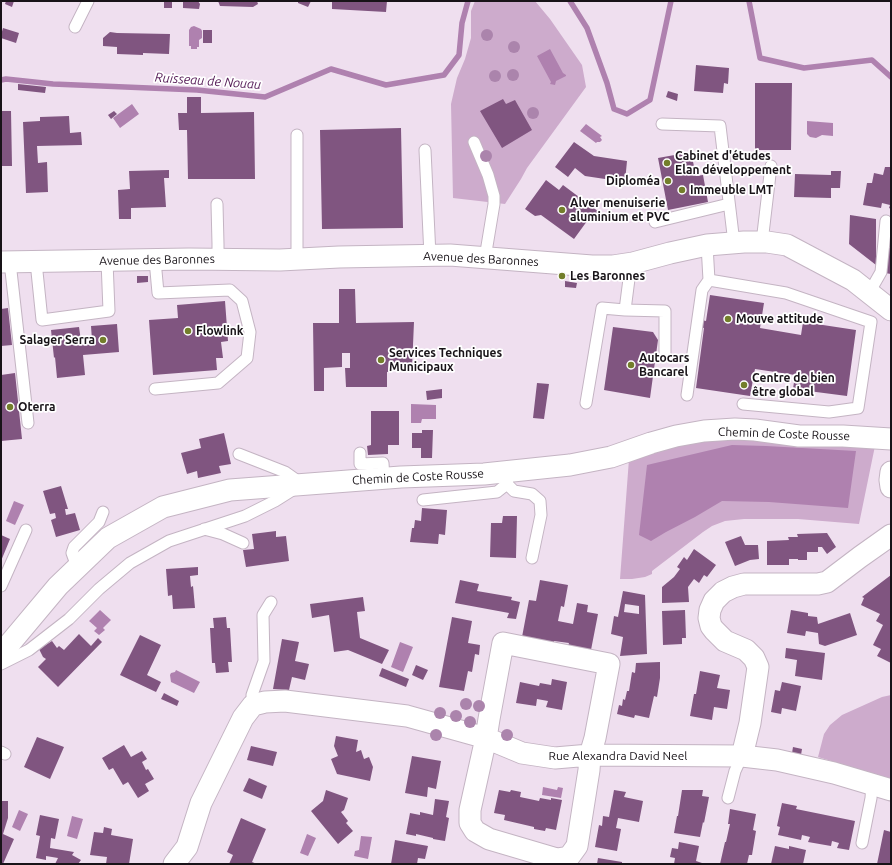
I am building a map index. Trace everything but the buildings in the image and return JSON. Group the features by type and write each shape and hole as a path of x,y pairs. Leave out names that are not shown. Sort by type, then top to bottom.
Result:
{"street":[{"name":"Avenue des Baronnes","path":"5,262 280,260 340,257 450,255 592,266 613,266 633,263 670,253 707,246 744,242 762,242 788,245 853,280 891,310"},
{"name":"Chemin de Coste Rousse","path":"1,654 58,586 108,538 163,506 230,490 302,484 402,477 484,474 508,478 611,457 676,436 704,431 735,429 799,436 843,436 891,439"},
{"path":"891,472 891,487"},
{"path":"742,756 750,723 758,667 754,658 746,650 726,641 711,626 709,618 710,610 714,601 723,592 744,584 818,584 827,582 891,535"},
{"path":"503,643 609,664 595,738 590,755 577,846 568,857 557,859 489,839 475,831 470,824 470,810 486,738 503,643"},
{"name":"Rue Alexandra David Neel","path":"253,705 265,702 285,701 407,716 486,738 522,753 555,758 590,755 742,756 777,760 834,773 882,787"},
{"path":"174,864 187,848 201,803 243,718 253,705"}],"lane":[{"path":"75,27 88,1"},
{"path":"662,124 720,126 734,243"},
{"path":"297,135 297,259"},
{"path":"474,142 488,175 494,196 485,258"},
{"path":"425,150 430,256"},
{"path":"762,242 771,166"},
{"path":"217,204 218,260"},
{"path":"655,222 729,204"},
{"path":"869,293 881,272 886,221"},
{"path":"687,394 702,290 709,280 707,246"},
{"path":"155,260 158,293 230,290 242,301 250,332 247,358 218,383 155,389"},
{"path":"36,262 42,320 110,311 107,261"},
{"path":"5,262 28,423"},
{"path":"625,310 629,279 633,263"},
{"path":"709,280 786,293 871,322 858,408 829,412 743,404"},
{"path":"586,403 602,308 665,311 665,354"},
{"path":"360,453 360,464 383,463 384,478"},
{"path":"1,664 28,650 69,619 99,589 130,563 169,541 245,516 275,501 302,484 285,472 239,454"},
{"path":"422,500 497,492 508,478 514,491 532,494 540,501 541,515 532,558"},
{"path":"77,568 72,553 74,547 99,522 103,512"},
{"path":"204,529 223,534 243,542"},
{"path":"1,586 26,530"},
{"path":"253,705 252,695 264,661 263,615 271,602"},
{"path":"728,798 735,771 742,756"},
{"path":"862,843 871,798 882,787"}],"shaded area":[{"path":"475,1 535,1 550,19 582,65 586,87 527,168 505,204 453,198 451,104 457,78 465,59 471,38 471,11"},
{"path":"194,26 201,29 202,38 199,40 199,47 197,47 197,49 191,49 191,46 189,46 189,30"},
{"path":"550,49 563,73 566,75 556,81 555,85 550,84 551,82 537,56"},
{"path":"132,104 139,114 120,128 113,118"},
{"path":"807,121 833,123 833,136 822,135 816,138 810,137 807,134"},
{"path":"586,124 602,136 600,137 602,140 600,142 596,143 580,131"},
{"path":"411,404 436,405 436,419 422,419 421,423 411,423"},
{"path":"716,436 876,441 859,524 798,519 744,519 725,521 712,526 703,532 652,571 652,574 645,577 620,579 629,459"},
{"path":"732,445 856,451 848,508 769,502 722,501 651,541 639,535 647,465"},
{"path":"14,501 24,505 15,525 6,521"},
{"path":"100,610 111,620 103,628 105,630 99,635 94,631 97,628 89,621"},
{"path":"400,642 413,647 403,672 391,667"},
{"path":"176,670 200,682 194,693 171,682 170,675"},
{"path":"891,695 891,779 818,757 824,734 830,725 842,715 882,697"},
{"path":"543,787 557,790 558,787 563,788 561,798 542,795"},
{"path":"19,810 28,814 20,831 12,827"},
{"path":"72,816 83,819 77,839 67,836"},
{"path":"307,834 316,838 308,856 300,853"},
{"path":"361,836 372,837 368,859 354,856 355,851 359,850"}],"waterway":[{"name":"Ruisseau de Nouau","path":"1,80 6,79 53,84 197,90 265,97 331,69 386,85 444,75 459,55 462,23 468,1"},
{"name":"Ruisseau de Nouau","path":"570,1 587,28 607,83 614,109 627,114 650,100 671,1"},
{"name":"Ruisseau de Nouau","path":"749,1 760,58 804,68 872,60 891,77"}],"place":[{"name":"Cabinet d'études Elan développement","path":"667,163"},
{"name":"Diploméa","path":"668,181"},
{"name":"Immeuble LMT","path":"682,190"},
{"name":"Alver menuiserie aluminium et PVC","path":"562,210"},
{"name":"Les Baronnes","path":"562,276"},
{"name":"Mouve attitude","path":"728,319"},
{"name":"Flowlink","path":"188,331"},
{"name":"Salager Serra","path":"103,340"},
{"name":"Services Techniques Municipaux","path":"381,360"},
{"name":"Autocars Bancarel","path":"631,365"},
{"name":"Centre de bien être global","path":"744,385"},
{"name":"Oterra","path":"10,407"}]}
